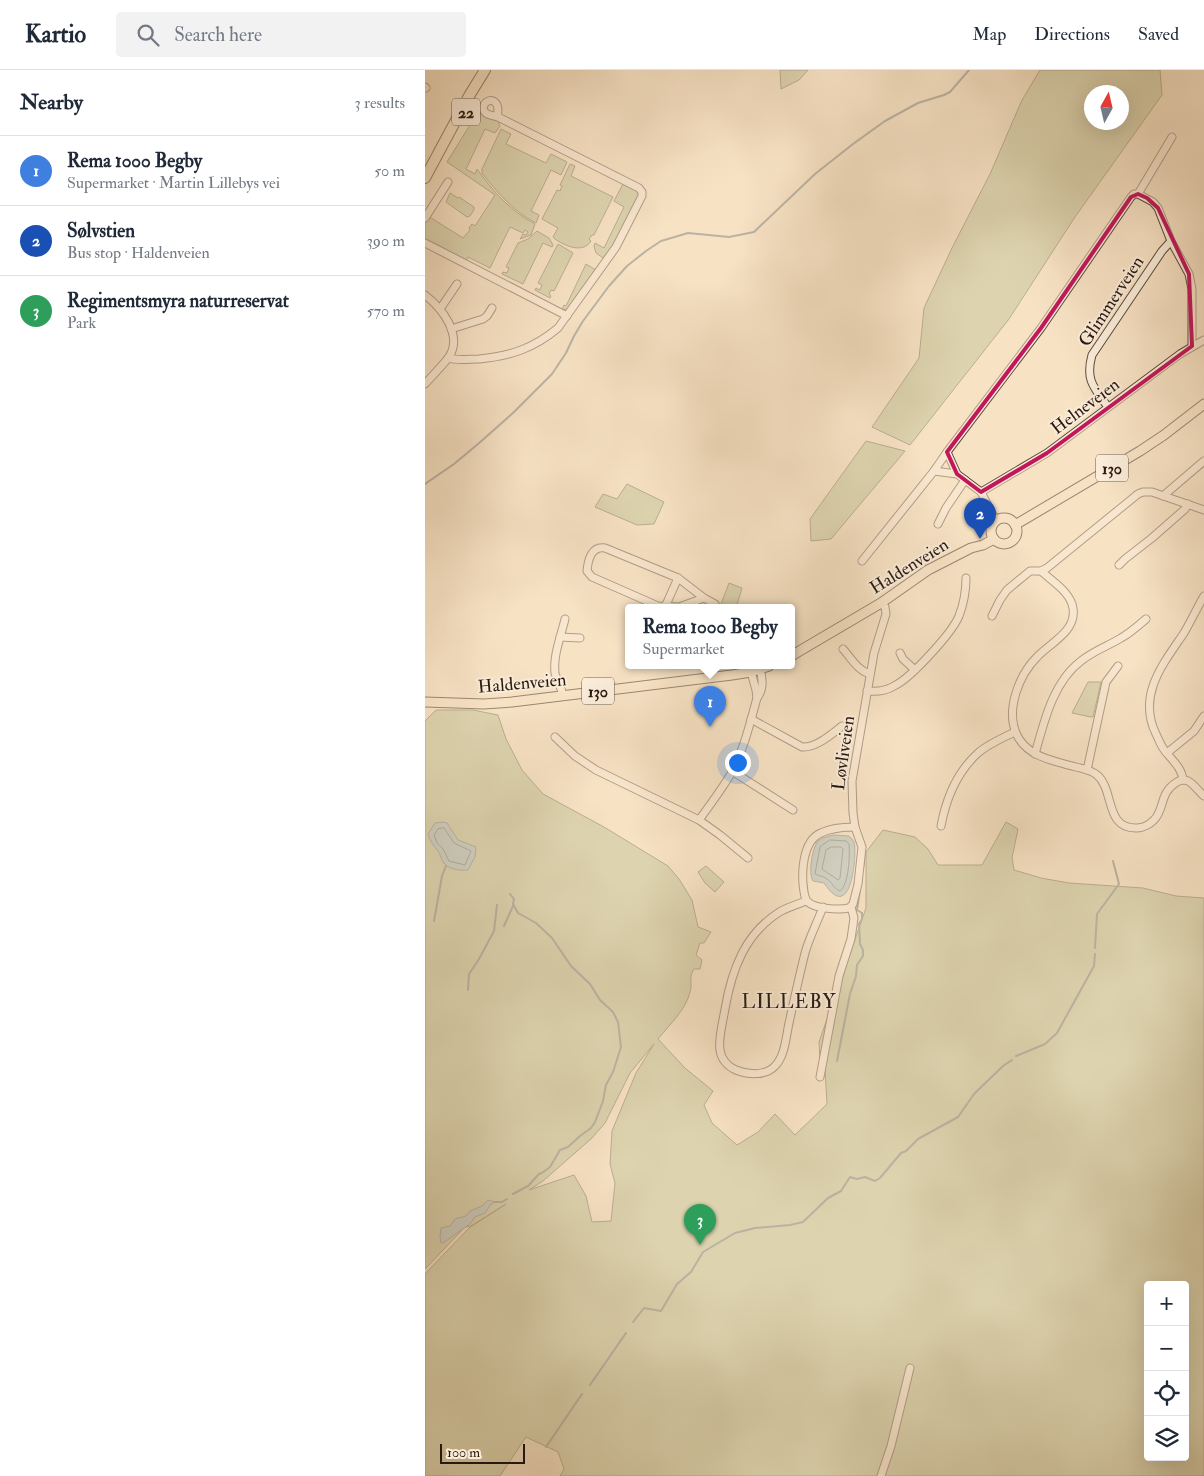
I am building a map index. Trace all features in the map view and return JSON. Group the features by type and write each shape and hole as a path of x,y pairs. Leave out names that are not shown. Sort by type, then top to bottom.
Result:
{"highway":[{"name":"22","path":"425,178 485,70"},
{"name":"22","path":"440,152 490,70"}],"main road":[{"name":"130","path":"1015,524 1140,451 1204,404"},
{"path":"1004,518 1015,524 1017,533 1013,541 1003,544 993,539 991,530 996,521 1004,518"},
{"name":"Haldenveien","path":"795,654 881,603 928,570 993,539"},
{"name":"Haldenveien","path":"425,702 484,704 512,702 711,678 760,669"}],"street":[{"path":"448,358 459,360 497,358 537,344 558,328 616,247 643,196 639,188 498,117"},
{"path":"1138,194 1172,137"},
{"path":"425,218 448,182"},
{"path":"862,562 934,471 1041,328 1134,194 1138,194 1153,202 1158,208 1171,241 1189,274 1192,289 1192,346"},
{"name":"Glimmerveien","path":"1108,407 1089,378 1092,356 1162,251 1171,241"},
{"path":"425,243 567,316"},
{"path":"440,309 457,284"},
{"path":"425,295 440,309 448,320 451,329 452,349 448,358 425,384"},
{"path":"451,329 483,319 492,308"},
{"name":"Helneveien","path":"981,492 1047,453 1192,346 1204,340"},
{"path":"947,452 957,474 981,492 996,521"},
{"path":"1163,496 1204,461"},
{"path":"934,471 957,474"},
{"path":"938,524 965,480"},
{"path":"992,616 999,600 1007,590 1030,571 1041,571 1047,568 1138,494 1147,491 1204,510"},
{"path":"1119,566 1185,509 1188,504"},
{"path":"653,604 592,577 587,571 590,556 596,548 605,548 678,578 715,604"},
{"path":"1041,571 1069,599 1072,605 1073,617 1065,633 1037,657 1023,678 1015,696 1013,720 1015,732 1022,744 1035,754 1087,770 1098,776 1105,784 1113,814 1117,819 1133,828 1143,827 1153,821 1157,816 1165,793 1174,784 1183,780 1190,782 1204,796"},
{"path":"670,604 678,578"},
{"path":"867,691 879,691 893,687 904,680 947,634 958,618 964,604 966,578"},
{"path":"1183,780 1181,771 1167,753 1150,719 1151,690 1163,662 1188,626 1204,596"},
{"path":"687,604 704,598"},
{"name":"Løvliveien","path":"851,907 858,884 862,848 855,827 851,781 870,674 877,643 887,614 885,607 881,603"},
{"path":"563,696 555,675 555,658 565,619"},
{"path":"1035,754 1054,698 1074,667 1087,656 1124,636 1146,619"},
{"path":"560,637 580,638"},
{"path":"843,649 864,673 870,674"},
{"path":"900,653 903,659 915,670"},
{"path":"1087,770 1106,682 1118,666"},
{"path":"710,669 711,678"},
{"path":"699,820 719,794 742,749 757,698 756,690 760,669"},
{"path":"1167,753 1194,730 1204,716"},
{"path":"751,719 802,747 818,743 842,726"},
{"path":"941,826 944,810 955,782 963,770 981,751 1015,732"},
{"path":"553,748 556,739 575,756 596,770 699,820 748,858"},
{"path":"732,771 793,810"},
{"path":"820,1077 839,976 851,940 854,918 851,907 844,909 823,908 809,904 806,900 802,880 803,860 810,843 820,833 855,827"},
{"path":"806,900 785,909 769,920 752,936 740,955 731,979 726,1001 720,1046 721,1056 732,1068 750,1074 759,1073 772,1070 778,1062 785,1042 806,951 823,908"},
{"path":"881,1476 891,1446 910,1368"}],"highlighted area":[{"path":"1138,194 1147,198 1158,208 1189,274 1192,346 1047,453 981,492 957,474 947,452 1041,328 1131,197"}],"green space":[{"path":"780,70 808,70 799,80 781,89"},
{"path":"1040,70 1160,70 1162,95 1075,217 1009,319 910,445 872,427 919,358 924,308 990,174 1022,100"},
{"path":"478,112 485,117 498,121 500,126 495,133 485,129 466,169 475,174 477,169 503,200 535,224 531,235 520,239 523,234 526,235 528,232 525,230 523,233 510,227 490,268 468,257 466,261 425,242 425,221 428,216 463,238 470,230 469,228 472,224 475,226 495,195 447,162"},
{"path":"501,129 511,134 506,144 546,163 551,154 567,162 561,175 551,170 531,211 539,215 536,223 513,207 482,173 482,169"},
{"path":"570,164 575,166 571,176 613,197 594,235 589,239 591,241 588,245 579,248 574,248 555,239 553,237 558,228 542,219 557,190 560,191 562,186 560,185"},
{"path":"623,184 637,191 639,195 617,241 603,258 596,253 594,246 595,243 604,248 624,207 614,201"},
{"path":"450,193 474,207 470,216 467,217 446,202"},
{"path":"537,231 549,238 553,245 552,247 543,243 523,284 502,274 503,272 507,273 509,268 506,267 518,243 528,239"},
{"path":"558,244 573,253 554,291 551,290 550,298 535,290 536,288 540,290 542,285 538,283"},
{"path":"586,264 596,270 568,310 562,309 564,305 566,306"},
{"path":"866,441 905,451 831,539 811,541 810,519"},
{"path":"627,484 664,502 654,524 637,525 595,507 603,494 617,499"},
{"path":"729,583 742,588 737,604 721,604"},
{"path":"1088,682 1101,682 1093,717 1072,713"},
{"path":"436,710 473,710 498,715 506,739 522,770 543,794 604,827 668,866 679,879 692,900 698,927 711,932 704,943 700,943 696,955 702,960 700,969 694,969 692,972 691,989 688,999 677,1017 658,1039 685,1068 713,1091 704,1105 712,1123 737,1145 758,1132 775,1114 795,1135 827,1104 825,1069 820,1062 819,1042 866,908 866,852 883,830 915,837 928,849 938,865 982,865 1006,822 1018,829 1012,858 1014,870 1041,878 1069,883 1143,888 1176,896 1204,898 1204,1476 560,1476 564,1469 558,1452 526,1437 500,1476 425,1476 425,1274 469,1228 506,1204 471,1226 465,1227 425,1269 425,721","holes":["654,1044 636,1073 612,1131 610,1164 615,1183 611,1221 592,1222 586,1196 574,1175 529,1190 543,1181 592,1138 605,1123 630,1073"]},
{"path":"706,866 724,882 715,892 705,883 698,872"}],"water":[{"path":"435,823 447,823 458,840 476,847 475,857 468,870 454,869 447,866 431,841 428,834"},
{"path":"833,835 849,836 854,841 855,847 850,885 846,893 841,896 833,894 824,883 813,881 811,873 811,861 816,844 821,839"},
{"path":"488,1200 495,1202 491,1204 485,1213 475,1217 470,1224 441,1243 441,1228 450,1226 455,1219 466,1216 470,1211 482,1206"}],"waterway":[{"path":"425,484 454,464 478,444 552,374 583,321 609,286 627,266 646,251 661,241 688,233 729,237 754,232 815,174 853,144 885,121 918,103 950,92 969,70"},
{"path":"1095,948 1097,914 1119,884 1113,861"},
{"path":"863,868 864,862"},
{"path":"434,921 442,876 446,866"},
{"path":"837,1061 857,965 863,956 859,924 862,919 862,913 857,910 860,890"},
{"path":"510,894 514,899 513,904 518,913 536,923 552,938 571,966 590,984 600,1000 613,1012 618,1022 621,1047 613,1072 606,1085 603,1101 591,1128 568,1147 560,1150 550,1167 539,1174 528,1186 513,1194"},
{"path":"468,990 469,974 494,931 497,905"},
{"path":"504,926 513,906"},
{"path":"1016,1056 1045,1044 1057,1033 1094,966 1095,954"},
{"path":"633,1322 644,1308 661,1311 677,1284 691,1272 703,1252 735,1233 755,1228 803,1222 828,1198 841,1191 850,1177 857,1179 865,1177 875,1181 880,1178 901,1153 906,1151 918,1139 958,1117 974,1094 1003,1066 1012,1060"},
{"path":"495,1202 502,1202 507,1199"},
{"path":"590,1385 626,1333"},
{"path":"546,1447 582,1394"}],"place":[{"name":"Sølvstien","path":"980,539"},
{"name":"Rema 1000 Begby","path":"710,727"},
{"name":"Regimentsmyra naturreservat","path":"700,1245"}],"district":[{"name":"LILLEBY","path":"789,1001"}]}
